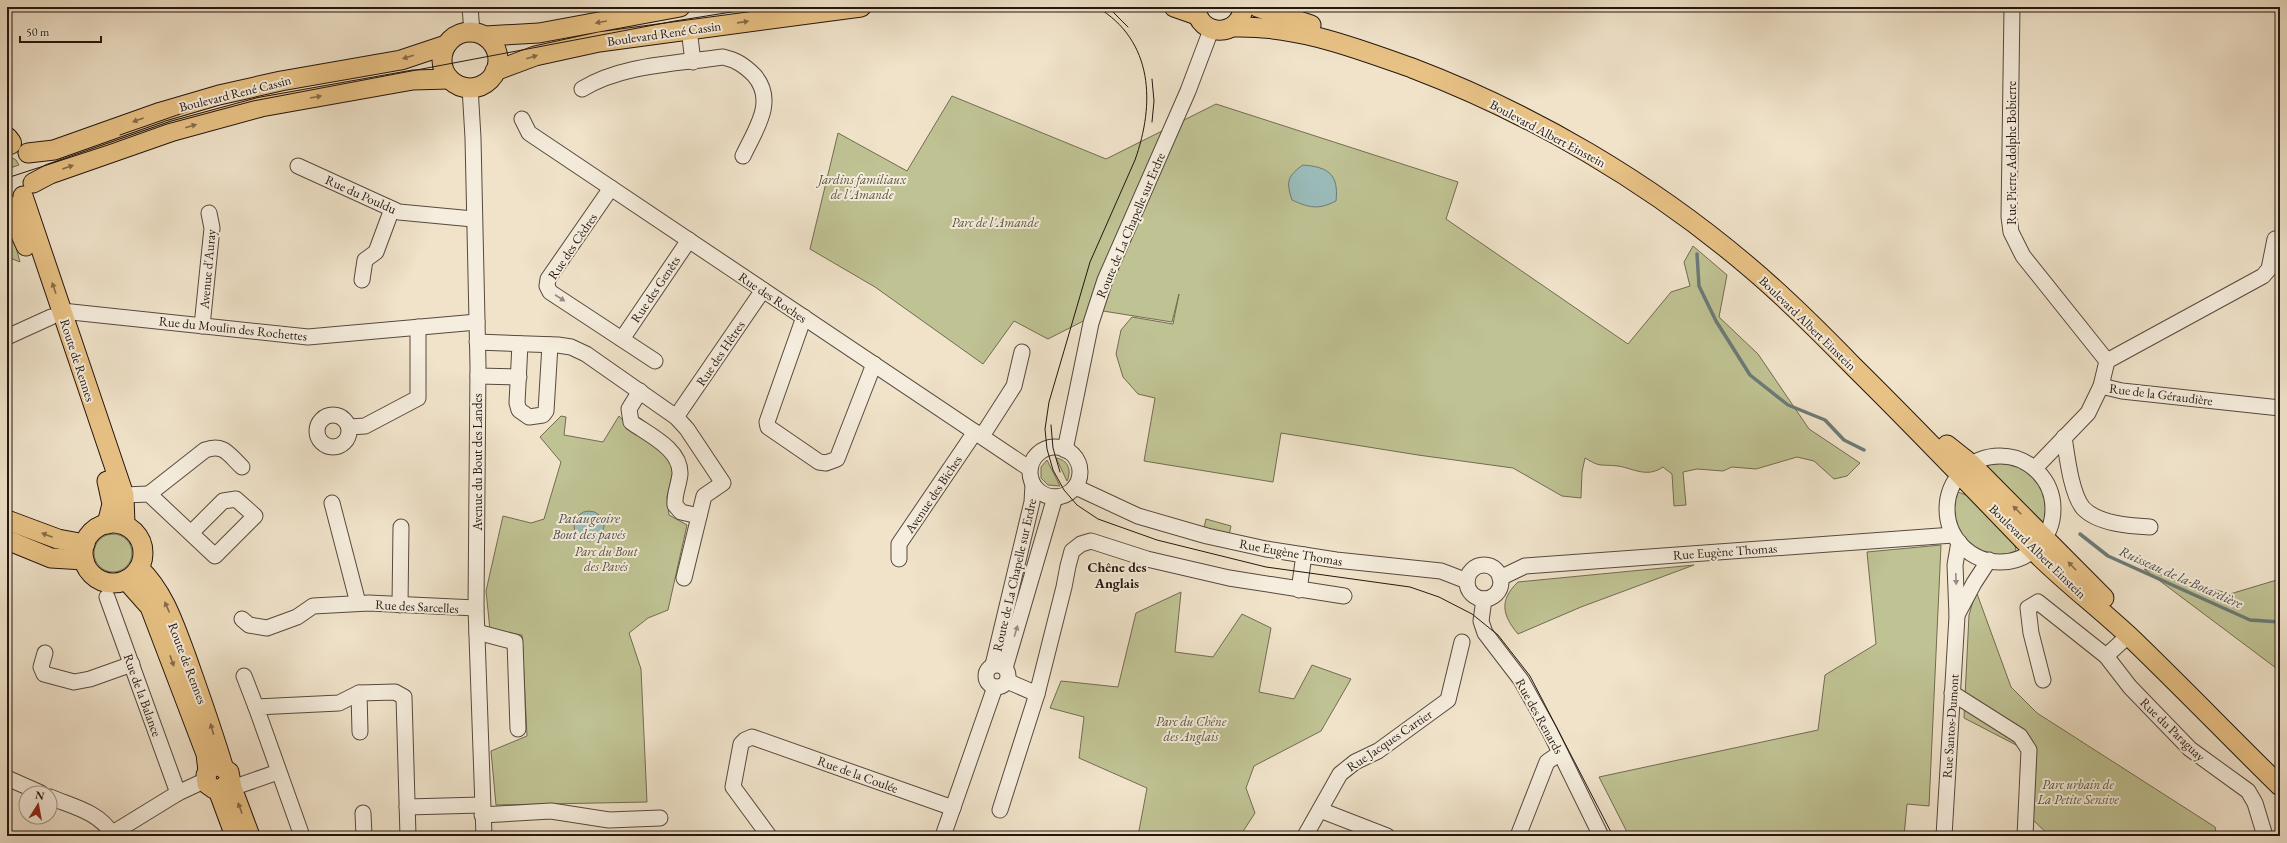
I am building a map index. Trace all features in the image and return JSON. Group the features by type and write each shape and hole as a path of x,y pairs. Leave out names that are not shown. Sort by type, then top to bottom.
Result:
{"main road":[{"name":"Boulevard René Cassin","path":"478,34 539,33 680,7"},
{"name":"Boulevard René Cassin","path":"495,71 520,60 551,52 690,29 861,7"},
{"path":"1174,7 1196,11 1203,25 1211,30"},
{"path":"1232,27 1241,17 1243,7"},
{"name":"Boulevard Albert Einstein","path":"1258,7 1364,41 1450,73 1554,124 1646,179 1706,221 1756,261 1815,314 1944,442 1966,469"},
{"name":"Boulevard Albert Einstein","path":"1211,30 1222,31 1232,27 1264,27 1292,31 1328,39 1362,50 1452,83 1581,149 1646,189 1705,232 1750,268 1966,469 2128,636 2280,786"},
{"path":"478,34 491,42 497,52 495,71 485,83 470,88 457,84 449,79 442,62 446,45 457,35 478,34"},
{"name":"Boulevard René Cassin","path":"13,144 54,150 161,112 219,94 281,81 401,60 446,45"},
{"name":"Boulevard René Cassin","path":"18,196 50,174 173,131 253,109 407,80 441,77 449,79"},
{"path":"13,144 35,169 18,196"},
{"name":"Route de Rennes","path":"18,196 21,232 56,314 124,495 116,525"},
{"name":"Route de Rennes","path":"56,314 109,485 116,525"},
{"path":"7,520 58,539 85,552"},
{"path":"116,525 135,533 142,543 143,556 132,574 113,583 100,580 90,572 85,552 95,529 116,525"},
{"path":"7,540 51,558 85,552"},
{"name":"Boulevard Albert Einstein","path":"2039,544 2280,771"},
{"name":"Route de Rennes","path":"132,574 150,606 206,754 250,836"},
{"name":"Route de Rennes","path":"219,779 235,836"}],"street":[{"path":"470,7 478,34"},
{"name":"Rue Pierre Adolphe Bobierre","path":"2012,7 2009,217 2011,232 2023,256 2107,361"},
{"path":"690,29 693,62"},
{"name":"Route de La Chapelle sur Erdre","path":"1065,450 1091,324 1105,280 1188,91 1211,30"},
{"path":"582,89 598,80 632,70 723,57 736,60 761,83 765,97 763,112 743,156"},
{"name":"Avenue du Bout des Landes","path":"470,88 473,138 473,219 478,376 476,632 481,810 484,836"},
{"name":"Rue des Roches","path":"522,119 529,133 1030,469"},
{"name":"Rue du Pouldu","path":"298,166 400,212 473,219"},
{"name":"Rue des Cèdres","path":"611,188 548,279 547,286 550,292 622,339"},
{"path":"362,280 365,260 376,252 392,209"},
{"name":"Avenue d'Auray","path":"202,326 212,228 208,213"},
{"path":"2101,386 2107,361 2263,276 2269,269 2275,239"},
{"name":"Rue des Genêts","path":"622,339 689,240"},
{"name":"Rue des Hêtres","path":"676,417 763,290"},
{"path":"7,337 56,314"},
{"name":"Rue du Moulin des Rochettes","path":"56,314 202,326 308,337 477,322"},
{"path":"804,317 767,422 768,427 819,462 833,462 838,459 874,364"},
{"path":"350,427 365,426 418,398 418,327"},
{"path":"622,339 655,361"},
{"path":"477,342 571,347 586,354 640,391 676,417 687,429 723,483 704,496 684,578"},
{"path":"520,344 519,410 529,417 543,415 547,406 550,345"},
{"name":"Avenue des Biches","path":"899,559 899,544 1014,386 1022,352"},
{"path":"478,376 519,377"},
{"name":"Rue de la Géraudière","path":"2035,468 2088,413 2101,386 2122,391 2280,408"},
{"path":"640,391 629,409 631,422 672,452 678,461 680,469 675,505 681,512 699,516"},
{"path":"2064,437 2071,482 2084,508 2102,519 2125,526 2150,527"},
{"path":"124,495 148,494 205,450 215,446 222,448 242,467"},
{"path":"1057,448 1065,450 1075,458 1080,471 1080,477 1074,488 1064,496 1055,497 1041,493 1033,485 1030,469 1036,456 1044,450 1057,448"},
{"path":"1997,456 2012,458 2035,468 2049,487 2053,504 2051,524 2039,544 2012,560 1989,560 1970,552 1956,538 1947,506 1950,492 1966,469 1984,458 1997,456"},
{"name":"Rue Eugène Thomas","path":"1080,471 1093,486 1119,507"},
{"name":"Route de La Chapelle sur Erdre","path":"1000,675 1032,502 1033,485"},
{"name":"Rue Eugène Thomas","path":"1074,488 1080,489 1138,516 1207,536 1304,556 1441,571 1467,581"},
{"path":"148,494 192,532"},
{"name":"Route de La Chapelle sur Erdre","path":"943,836 1000,675 1055,497"},
{"name":"Rue des Sarcelles","path":"332,503 358,603"},
{"path":"400,605 401,527"},
{"name":"Rue Eugène Thomas","path":"1500,578 1525,566 1956,538"},
{"name":"Rue Santos-Dumont","path":"1944,836 1957,616 1955,565 1956,538"},
{"path":"1000,810 1037,694 1072,551 1081,544 1091,541 1176,566 1299,590 1344,596"},
{"path":"1299,590 1304,556"},
{"name":"Rue Santos-Dumont","path":"1957,616 1974,583 1989,560"},
{"path":"1481,566 1493,569 1500,578 1501,584 1497,592 1492,597 1484,599 1472,594 1467,581 1472,571 1481,566"},
{"name":"Rue de la Balance","path":"107,597 178,793"},
{"name":"Rue des Renards","path":"1484,599 1481,621 1489,640 1521,680 1560,753 1601,836"},
{"name":"Rue du Paraguay","path":"2042,680 2031,633 2028,608 2038,602 2106,656 2130,687 2190,749 2248,791 2255,803 2265,836"},
{"name":"Rue des Sarcelles","path":"242,619 250,626 267,628 296,617 312,606 358,603 476,608"},
{"path":"476,632 515,642 518,729"},
{"path":"2106,656 2128,636"},
{"name":"Rue Jacques Cartier","path":"1305,836 1340,774 1355,762 1378,751 1448,700 1462,642"},
{"path":"45,653 41,667 44,674 66,681 90,680 132,664"},
{"path":"1000,675 1037,694"},
{"path":"244,676 302,836"},
{"path":"256,707 338,703 359,693 396,692 404,697 408,836"},
{"path":"359,693 360,732"},
{"path":"1952,693 2020,736 2027,743 2030,750 2024,836"},
{"name":"Rue de la Coulée","path":"769,836 733,787 742,744 745,740 752,737 953,808"},
{"path":"1518,836 1547,762 1560,753"},
{"path":"58,800 98,818 108,826 110,835 178,793 219,779 278,772"},
{"path":"7,778 23,785"},
{"path":"407,807 551,811 609,820 660,818"},
{"path":"1320,810 1388,836"},
{"path":"363,813 364,836"}],"green space":[{"name":"Parc de l'Amande","path":"952,96 1106,159 1216,104 1458,182 1446,219 1628,344 1671,292 1690,286 1684,262 1693,246 1727,275 1719,317 1758,354 1809,429 1860,463 1847,476 1834,479 1814,461 1797,457 1756,469 1732,467 1723,471 1697,469 1683,472 1686,505 1674,506 1672,474 1663,467 1652,472 1641,472 1618,466 1601,465 1585,458 1582,472 1581,498 1562,496 1513,468 1418,455 1281,433 1273,482 1144,461 1155,398 1138,394 1123,377 1116,354 1121,330 1132,317 1173,324 1179,294 1172,322 1103,311 1048,339 1014,321 983,364 875,287 810,249 838,133 907,171"},
{"path":"7,155 16,160 19,165 7,169"},
{"path":"7,236 13,236 20,262 10,258 7,251"},
{"name":"Parc du Bout des Pavés","path":"561,416 566,417 564,435 603,442 619,416 633,431 662,450 674,467 667,497 669,515 687,525 668,610 648,618 629,633 641,669 647,802 496,805 491,751 527,736 522,635 490,630 486,591 503,516 531,523 544,519 561,462 540,437"},
{"path":"1056,458 1066,463 1068,466 1069,473 1067,481"},
{"path":"1047,460 1060,486 1048,485 1041,478 1041,467"},
{"path":"2006,463 2023,468 2037,477 2042,483 2046,490 2049,508 2048,517 2044,526 1985,467 1990,464"},
{"path":"1958,492 1966,495 2015,545 2016,551 2004,555 1993,556 1974,548 1966,540 1960,531 1956,520 1954,502"},
{"path":"1206,519 1231,526 1229,535 1204,528"},
{"path":"109,534 117,534 127,539 131,546 131,560 127,567 117,572 109,572 99,567 97,564 94,557 94,549 99,539 102,537"},
{"path":"1941,545 1929,806 1907,804 1904,836 1629,836 1599,777 1818,730 1825,675 1876,644 1867,552"},
{"path":"1694,565 1581,607 1518,634 1506,614 1505,601 1518,582"},
{"path":"2144,569 2230,594 2280,579 2280,671"},
{"name":"Parc urbain de La Petite Sensive","path":"1976,591 2011,687 2037,713 2215,827 2217,836 2050,836 2033,820 2036,763 2020,747 1964,718 1969,615"},
{"name":"Parc du Chêne des Anglais","path":"1181,592 1175,652 1213,657 1242,614 1271,628 1259,692 1294,699 1312,665 1351,679 1321,731 1254,766 1246,788 1255,813 1240,836 1138,836 1147,788 1079,758 1084,717 1050,708 1061,681 1118,687 1136,613"}],"water":[{"path":"1303,165 1325,170 1330,174 1336,184 1336,201 1324,206 1314,207 1292,200 1289,180 1291,176"},
{"name":"Pataugeoire Bout des pavés","path":"589,511 595,512 603,520 603,532 595,540 589,541 583,540 575,532 574,526 575,520 583,512"}],"waterway":[{"name":"Ruisseau de la Botardière","path":"1697,254 1699,286 1716,321 1750,375 1788,405 1825,420 1844,440 1864,450"},
{"name":"Ruisseau de la Botardière","path":"2080,534 2108,556 2250,620 2280,622"}],"tram line":[{"path":"7,178 167,124 253,101 675,21 763,7"},
{"path":"1097,7 1116,21 1130,37 1139,56 1145,75 1147,96 1146,117 1135,160 1090,262 1049,402 1045,429 1047,449 1053,470 1064,490 1077,505 1098,519 1157,540 1266,567 1410,587 1439,597 1472,614 1498,635 1530,676 1613,836"},
{"path":"1108,7 1128,27"},
{"path":"1152,79 1154,101 1152,122"},
{"path":"120,135 186,112"},
{"path":"1051,425 1053,448 1060,472"}],"district":[{"name":"Chêne des Anglais","path":"1117,576"}],"park label":[{"name":"Jardins familiaux de l'Amande","path":"862,186"}]}
